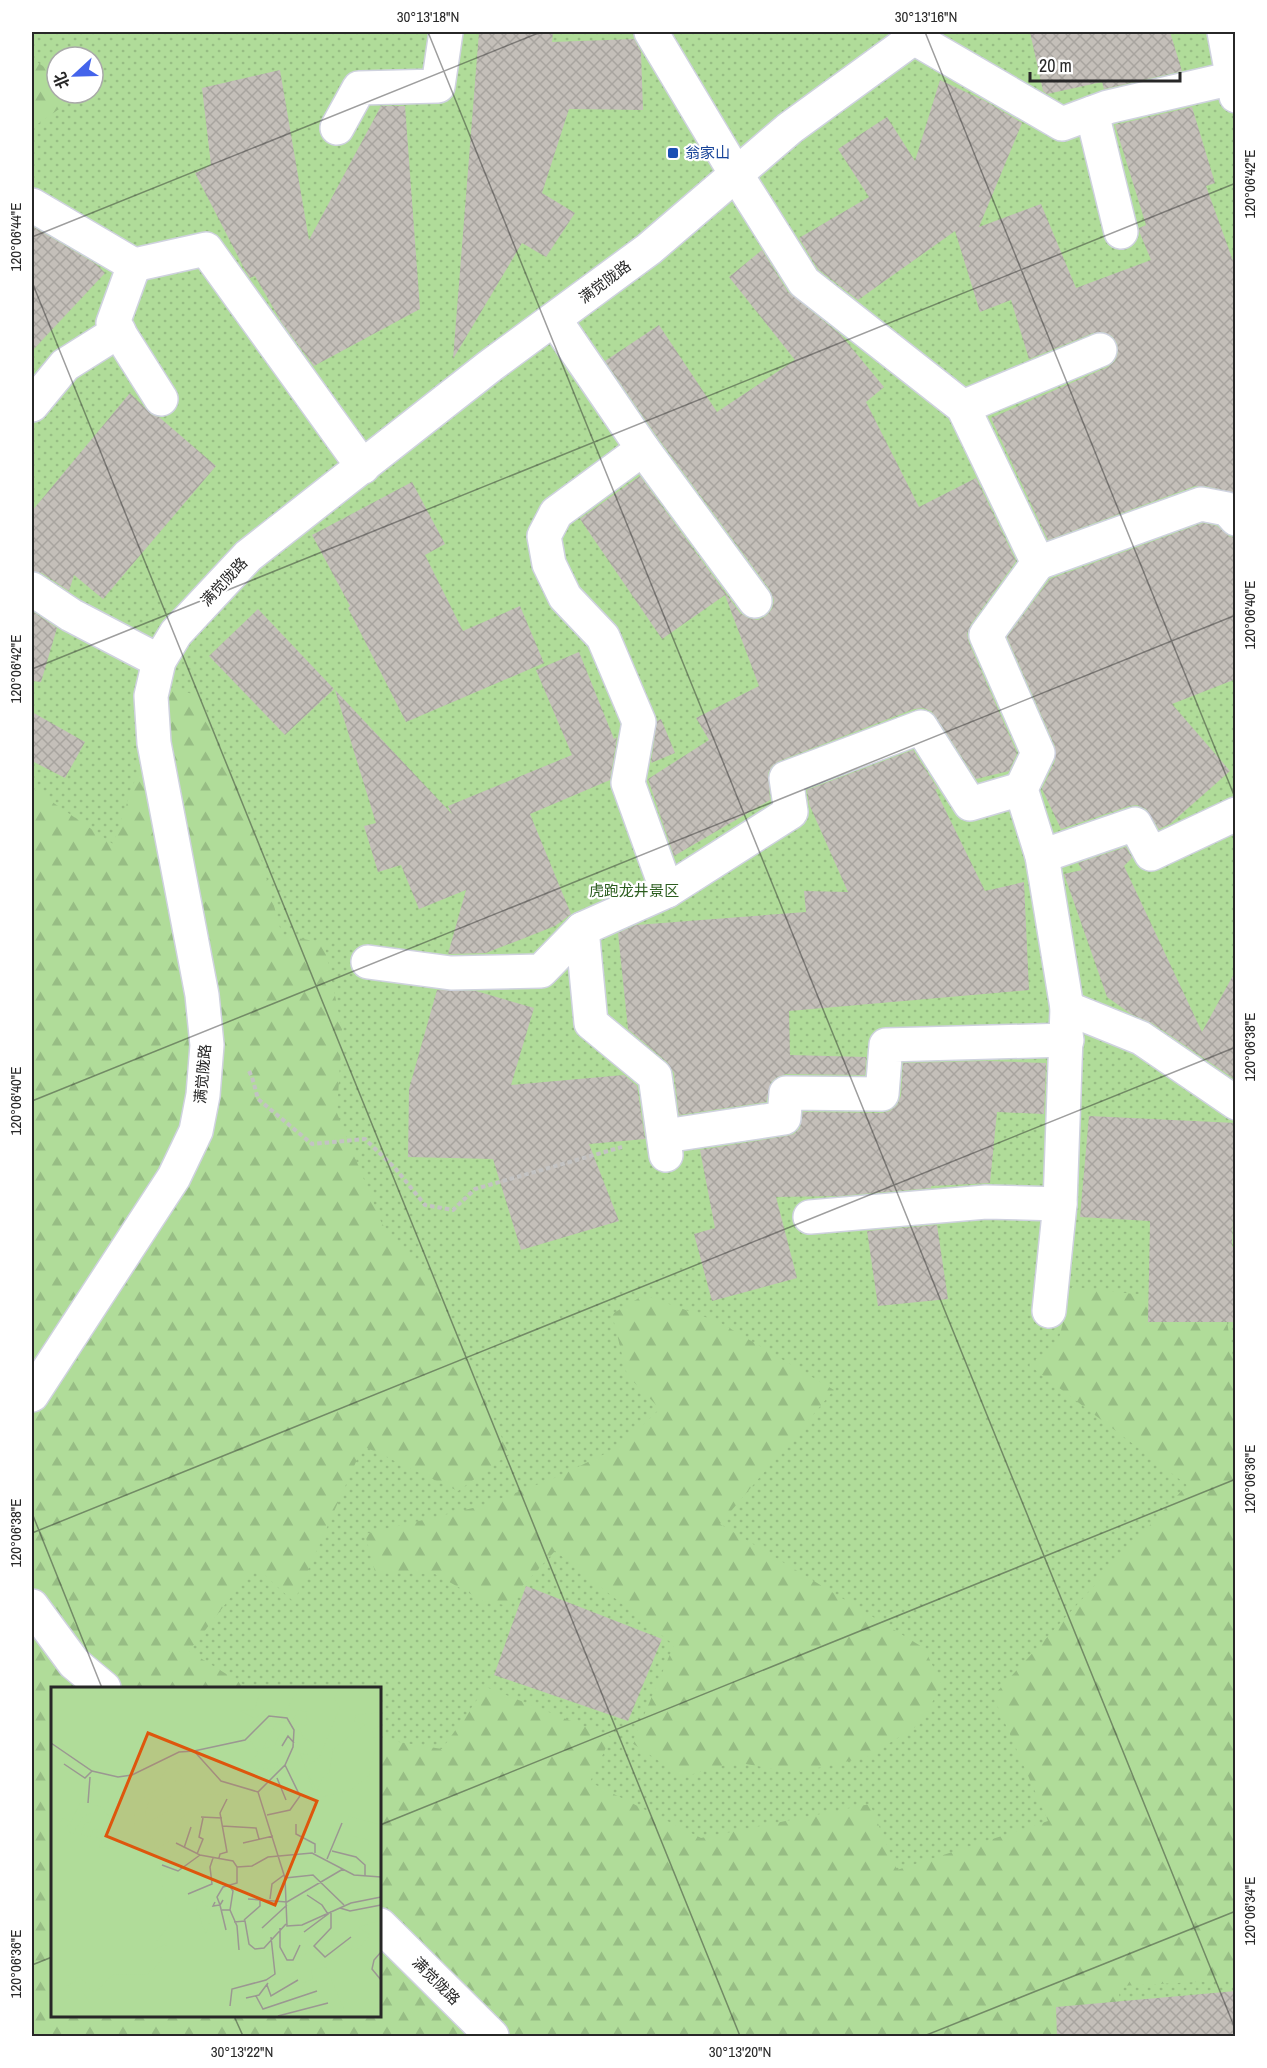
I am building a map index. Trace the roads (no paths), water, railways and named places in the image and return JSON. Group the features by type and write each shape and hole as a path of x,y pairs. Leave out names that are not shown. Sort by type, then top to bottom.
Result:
{"street":[{"path":"337,128 359,88 438,86 446,32"},
{"path":"651,32 735,174 804,282 963,407 1038,563"},
{"path":"918,35 1062,124 1108,108 1234,87 1224,32"},
{"name":"满觉陇路","path":"32,1395 174,1178 195,1131 203,1095 207,1045 202,995 154,743 151,696 159,660 176,633 248,556 490,366 649,249 790,128 918,35"},
{"path":"1092,113 1121,232"},
{"path":"32,205 134,265 206,249 363,467"},
{"path":"134,265 113,323 161,399"},
{"path":"555,320 643,449 755,601"},
{"path":"32,405 65,365 119,332"},
{"path":"963,407 1100,350"},
{"path":"643,449 556,513 544,536 549,564 566,597 603,637 639,722 628,783 667,891"},
{"path":"1049,1311 1060,1204 1067,1008 1042,856 1021,789 1038,753 986,636 1038,563 1201,504 1227,509 1236,519"},
{"path":"32,590 70,615 159,660"},
{"path":"368,962 451,973 541,971 582,929 667,891 791,812 786,778 921,727 970,804 1021,789"},
{"path":"1042,856 1135,824 1151,854 1236,814"},
{"path":"582,929 591,1023 655,1076 666,1145 784,1118 786,1093 882,1094 886,1045 1067,1040"},
{"path":"1067,1008 1141,1038 1236,1103"},
{"path":"810,1217 986,1202 1060,1204"},
{"path":"32,1606 74,1663 102,1687"},
{"name":"满觉陇路","path":"381,1926 492,2037"}],"place":[{"name":"翁家山","path":"673,153"}],"park label":[{"name":"虎跑龙井景区","path":"634,891"}]}
